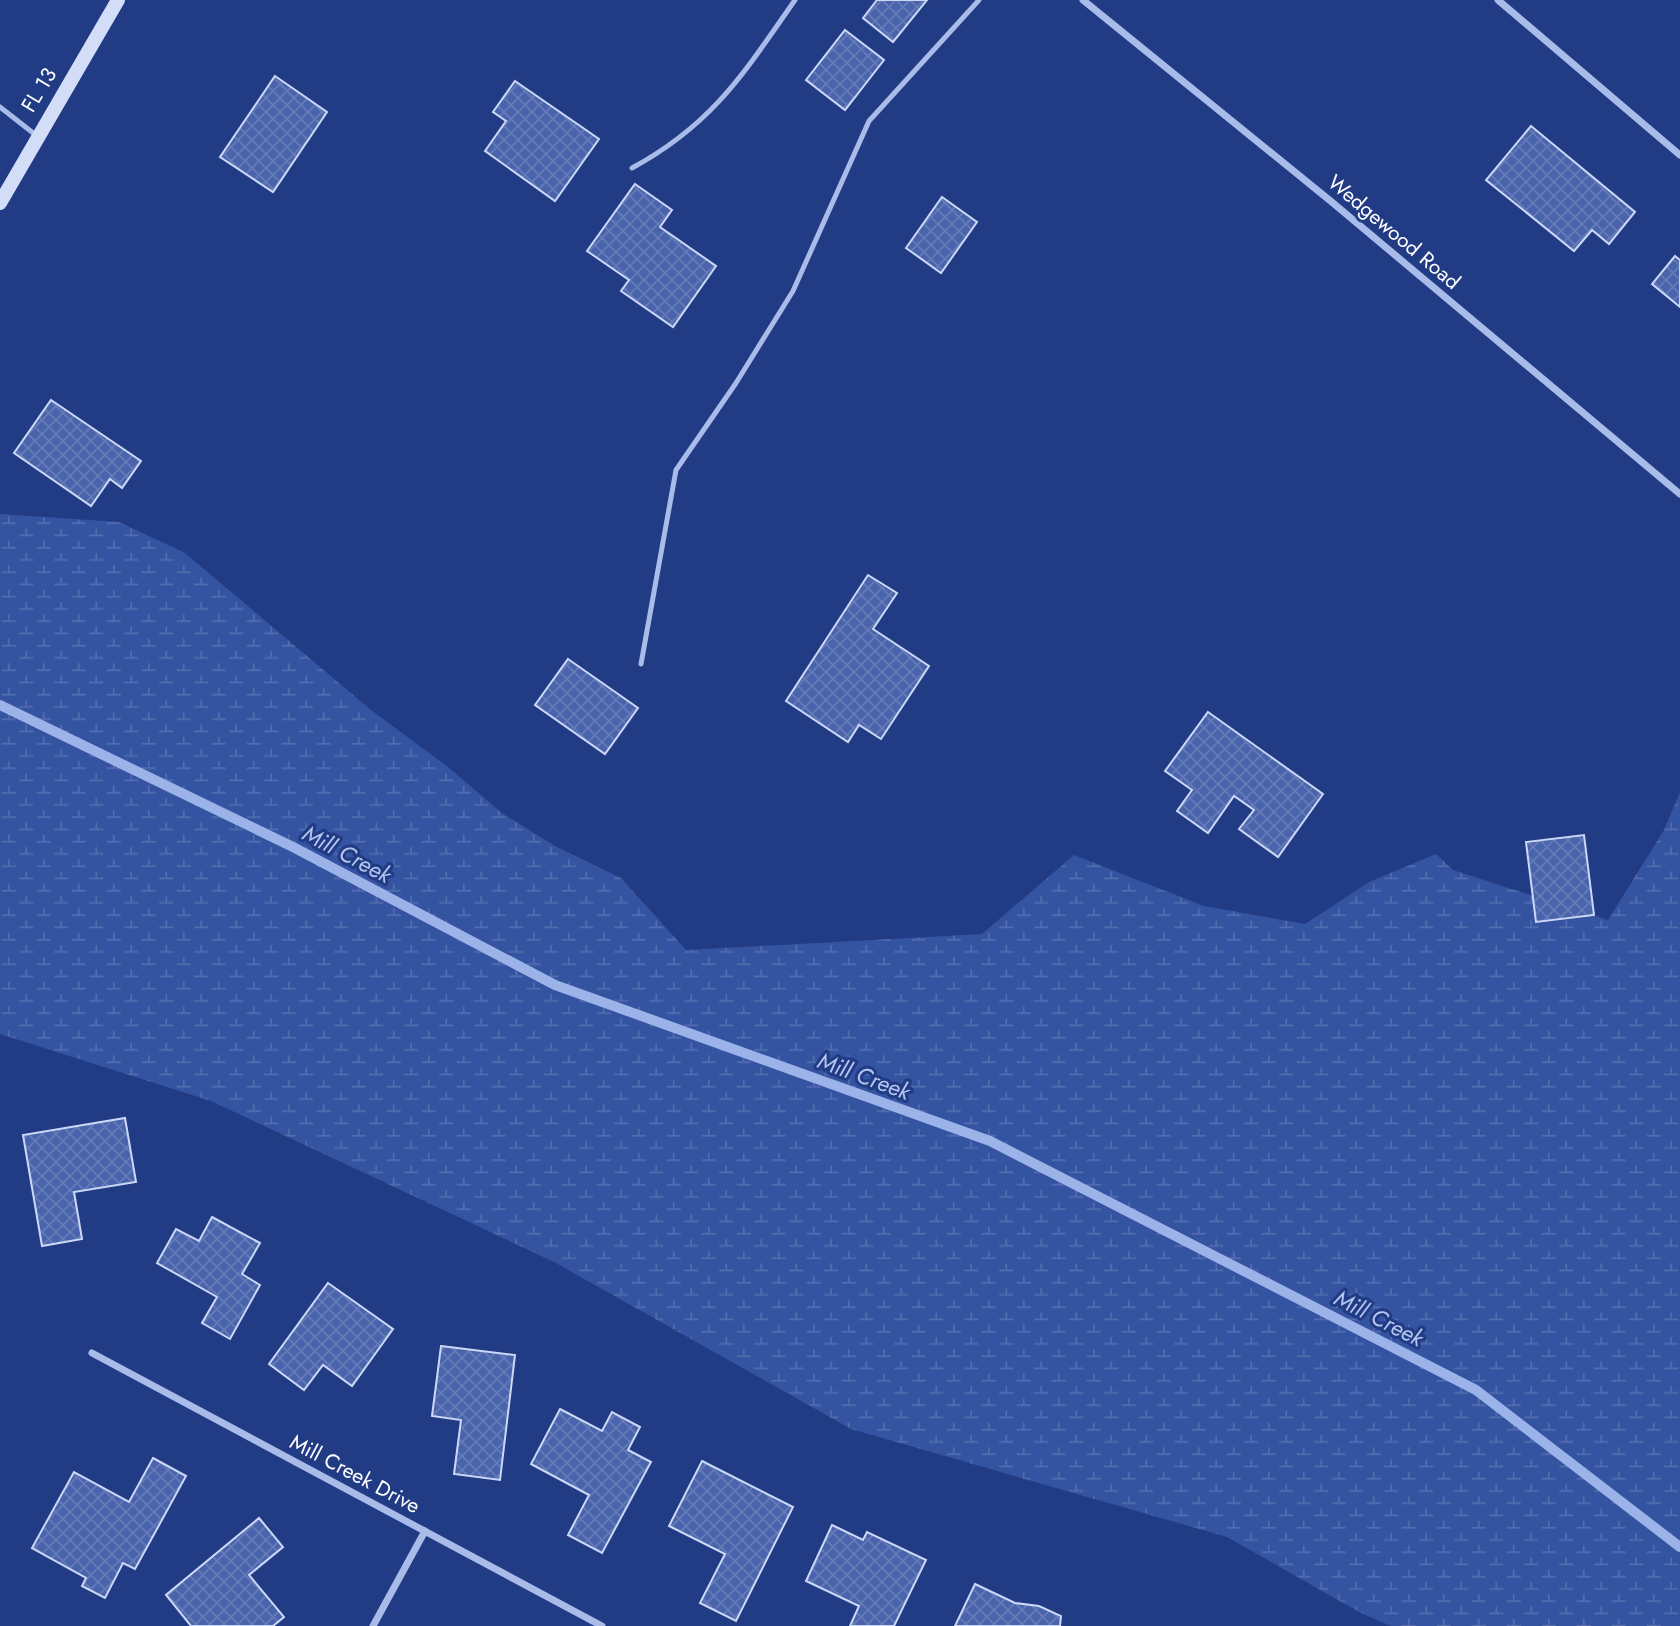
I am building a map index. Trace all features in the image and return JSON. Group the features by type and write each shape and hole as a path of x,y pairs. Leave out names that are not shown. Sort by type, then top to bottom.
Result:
{"main road":[{"name":"FL 13","path":"0,203 118,0"}],"street":[{"name":"Wedgewood Road","path":"1083,0 1333,203 1680,494"},
{"path":"1498,0 1680,155"},
{"name":"Mill Creek Drive","path":"92,1353 602,1626"},
{"path":"373,1626 425,1531"}],"lane":[{"path":"632,168 656,155 712,112 744,73 795,0"},
{"path":"641,664 676,470 736,383 793,290 869,121 979,0"},
{"path":"0,107 37,136"}],"green space":[{"path":"0,514 119,522 185,553 371,710 448,767 502,813 555,846 621,878 686,950 982,934 1074,855 1204,906 1305,924 1369,882 1436,854 1453,870 1608,920 1664,830 1680,792 1680,1626 1391,1626 1361,1613 1227,1537 851,1429 554,1262 211,1101 0,1034"}],"building":[{"path":"877,0 927,0 893,42 863,18"},
{"path":"845,30 884,60 845,110 806,80"},
{"path":"275,76 327,112 273,192 220,157"},
{"path":"515,81 599,139 555,201 485,151 506,121 493,112"},
{"path":"1531,126 1635,212 1609,244 1592,230 1574,251 1486,180"},
{"path":"635,184 672,210 660,227 716,266 673,327 621,291 629,280 587,251"},
{"path":"942,197 977,222 941,273 906,248"},
{"path":"1675,256 1680,260 1680,307 1652,284"},
{"path":"51,400 141,461 122,488 110,479 91,506 14,453"},
{"path":"868,575 897,593 873,629 929,666 881,739 859,725 848,742 786,701"},
{"path":"568,659 638,708 605,754 535,705"},
{"path":"1208,712 1323,794 1278,857 1239,829 1254,810 1234,796 1208,833 1177,811 1192,790 1165,771"},
{"path":"1584,835 1594,915 1536,922 1526,842"},
{"path":"125,1118 136,1182 74,1192 82,1239 42,1246 23,1135"},
{"path":"212,1217 260,1243 242,1274 260,1285 230,1339 202,1323 217,1297 157,1263 176,1229 199,1241"},
{"path":"328,1283 393,1329 352,1386 323,1365 304,1390 269,1364"},
{"path":"441,1346 515,1355 500,1480 454,1474 461,1420 432,1416"},
{"path":"560,1409 602,1431 612,1412 640,1427 628,1450 651,1462 602,1553 568,1535 589,1495 531,1464"},
{"path":"153,1458 186,1476 135,1569 123,1563 105,1598 82,1586 86,1578 32,1548 74,1472 129,1502"},
{"path":"702,1461 793,1507 736,1621 700,1603 725,1554 669,1526"},
{"path":"259,1518 283,1547 249,1575 284,1617 273,1626 191,1626 166,1595"},
{"path":"832,1525 863,1540 867,1532 926,1560 894,1626 850,1626 859,1606 806,1581"},
{"path":"975,1584 1015,1603 1039,1606 1061,1616 1060,1626 955,1626"}],"waterway":[{"name":"Mill Creek","path":"0,705 293,847 555,985 990,1141 1476,1390 1680,1547"}]}
